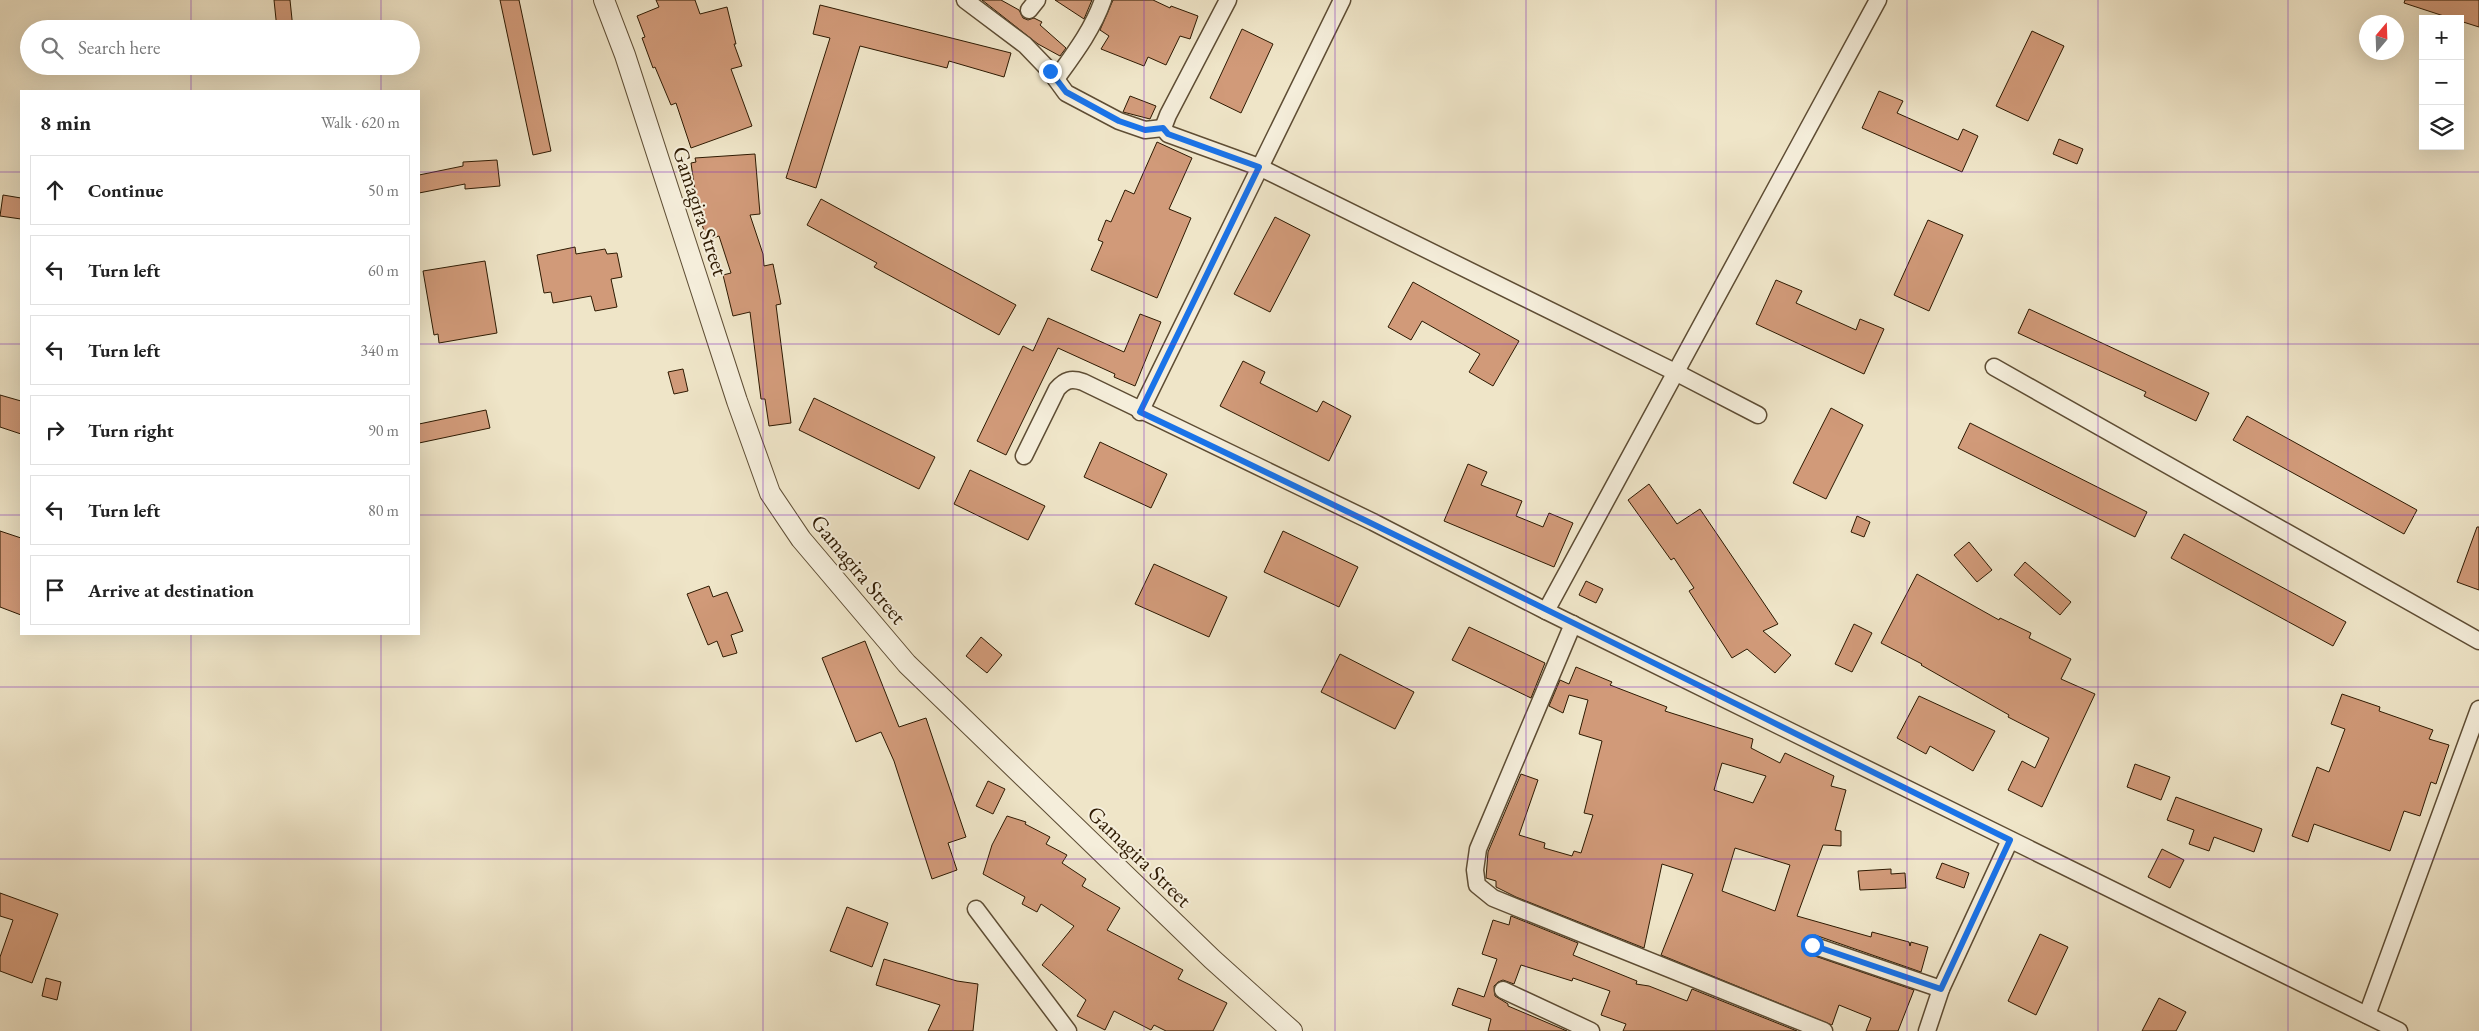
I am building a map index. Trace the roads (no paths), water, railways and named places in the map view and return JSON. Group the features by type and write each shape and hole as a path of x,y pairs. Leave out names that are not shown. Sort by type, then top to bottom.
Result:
{"street":[{"name":"Gamagira Street","path":"604,0 625,55 737,401 770,493 801,539 907,664 1212,959 1292,1031"},
{"path":"965,0 1025,45 1066,92 1119,121 1145,130 1163,128"},
{"path":"1056,79 1079,49 1099,12 1103,0"},
{"path":"1163,128 1228,0"},
{"path":"1140,412 1342,0"},
{"path":"1546,611 1878,0"},
{"path":"1163,128 1168,134 1259,167 1677,372 1758,416"},
{"path":"1994,366 2479,641"},
{"path":"1024,456 1057,388 1064,381 1074,379 1083,382 1140,412 1373,522 1546,611 2399,1031"},
{"path":"1573,624 1478,849 1475,870 1477,885 1493,898 1824,1031"},
{"path":"2368,1015 2479,709"},
{"path":"1927,1031 1941,989 2010,840"},
{"path":"976,909 1068,1031"},
{"path":"1812,945 1941,989"},
{"path":"1503,990 1591,1031"}]}
